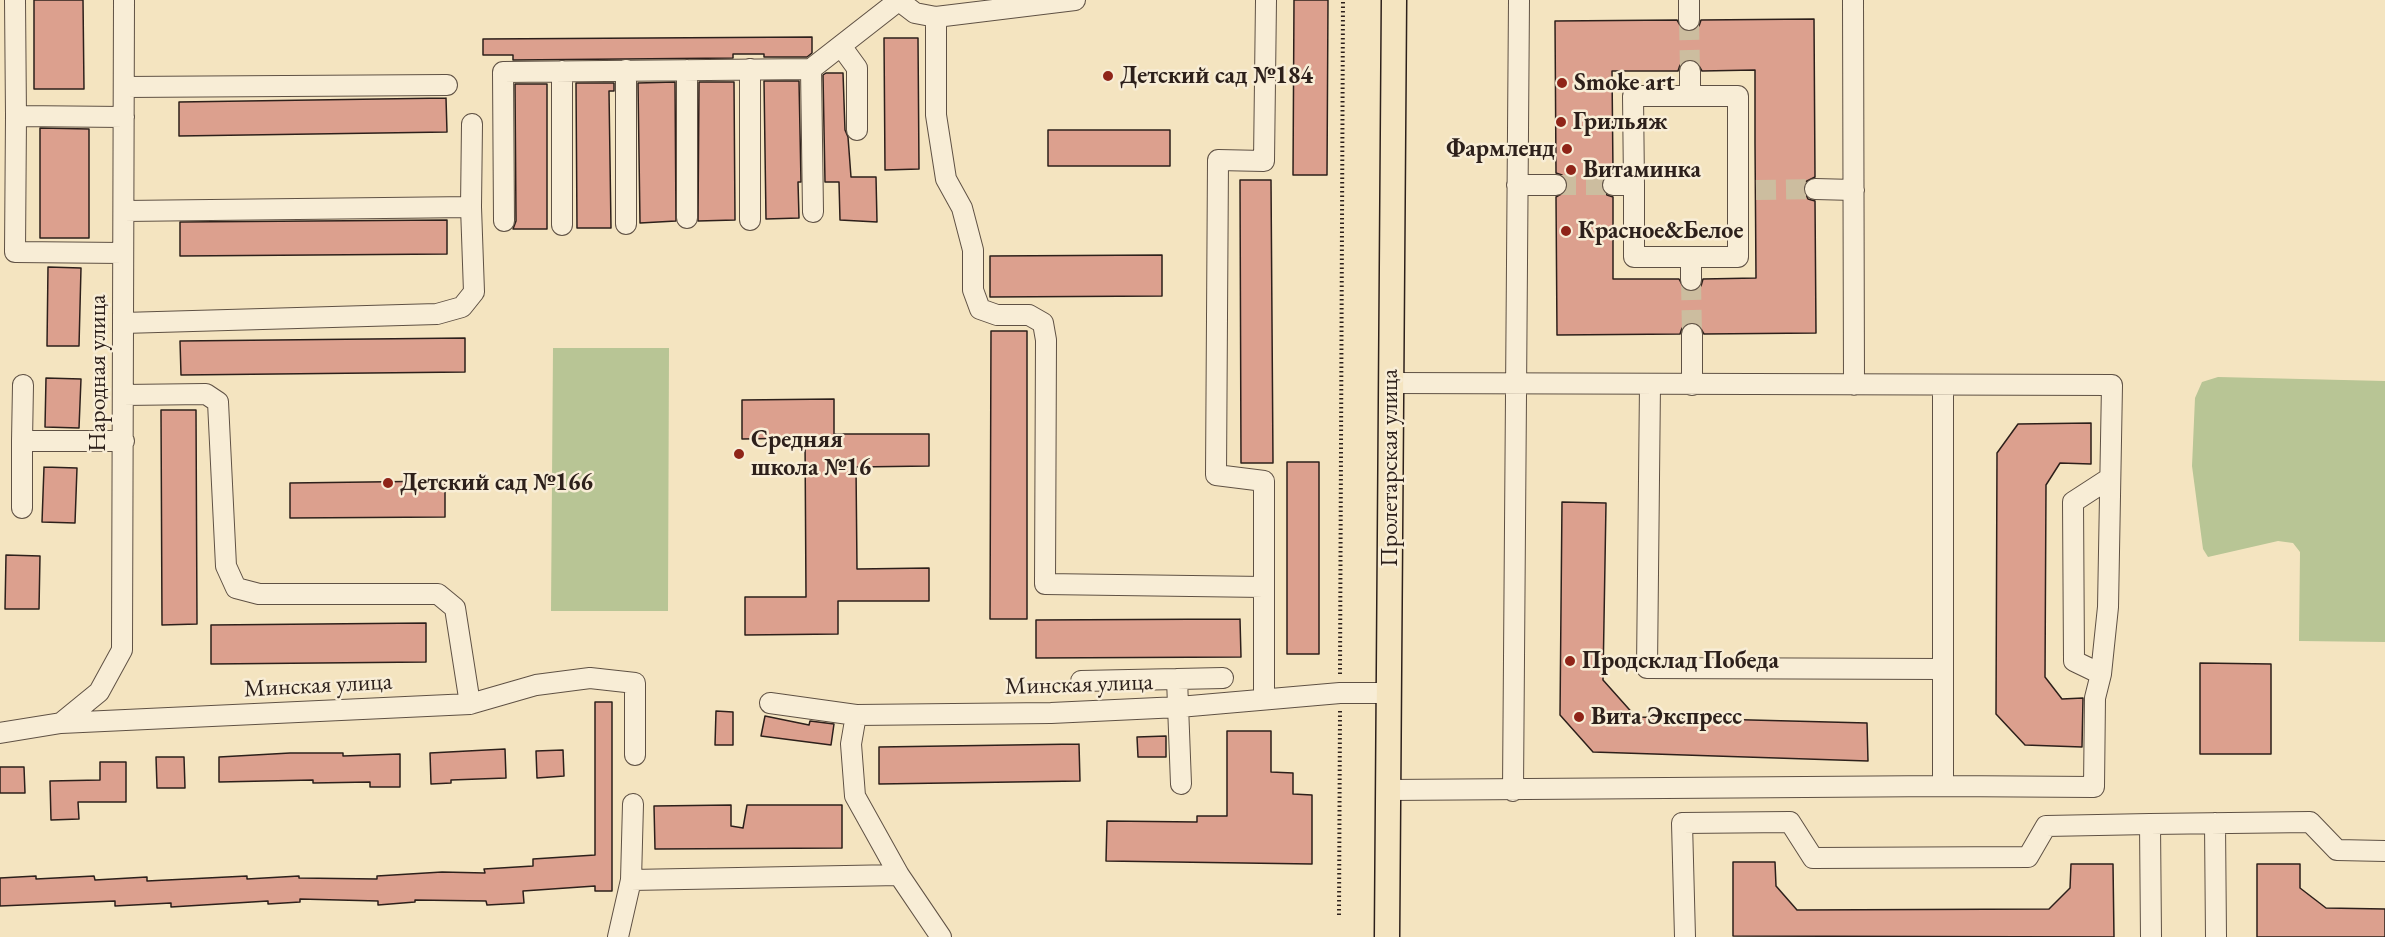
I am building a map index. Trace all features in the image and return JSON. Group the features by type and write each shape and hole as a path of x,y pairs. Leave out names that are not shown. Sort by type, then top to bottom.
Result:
{"main road":[{"name":"Пролетарская улица","path":"1388,937 1394,0"}],"street":[{"path":"15,0 15,252 123,253"},
{"name":"Народная улица","path":"61,723 99,692 122,650 124,0"},
{"path":"504,221 504,72 811,69 898,0 915,13 936,17 980,6 1075,0"},
{"path":"1264,699 1264,481 1216,475 1216,463 1218,160 1264,161 1266,0"},
{"path":"1513,791 1519,0"},
{"path":"1689,0 1689,20"},
{"path":"1852,0 1854,386"},
{"path":"936,17 936,115 946,179 962,208 973,250 973,290 980,309 997,315 1029,315 1043,323 1046,340 1045,584 1264,587"},
{"path":"841,46 857,68 857,130"},
{"path":"750,69 750,220"},
{"path":"811,69 813,212"},
{"path":"626,70 626,224"},
{"path":"687,70 687,218"},
{"path":"1689,70 1690,96"},
{"path":"562,71 562,225"},
{"path":"124,87 447,85"},
{"path":"1634,96 1690,96 1738,96 1747,190 1738,257 1634,257 1634,96"},
{"path":"16,116 124,117"},
{"path":"123,323 437,314 462,307 474,292 471,207 472,124"},
{"path":"1613,186 1634,185"},
{"path":"1517,186 1556,186"},
{"path":"1815,189 1854,190"},
{"path":"124,211 471,207"},
{"path":"1691,257 1691,279"},
{"path":"1692,334 1692,385"},
{"path":"1389,790 2094,787 2095,698 2101,674 2108,607 2112,385 1391,383"},
{"path":"1650,384 1647,668 1943,669"},
{"path":"22,508 23,385"},
{"path":"1943,385 1943,786"},
{"path":"123,395 206,394 218,402 226,566 236,588 259,594 438,594 455,608 470,704"},
{"path":"22,441 124,441"},
{"path":"2101,674 2074,661 2073,502 2110,478"},
{"name":"Минская улица","path":"0,733 61,723 470,704 536,685 590,678 636,683 636,755"},
{"path":"1081,681 1223,678"},
{"path":"1178,679 1181,783"},
{"name":"Минская улица","path":"770,703 856,715 1051,713 1179,707 1340,693 1389,693"},
{"path":"856,715 851,744 855,796 899,875 941,937"},
{"path":"618,937 631,880 633,804"},
{"path":"1685,937 1682,823 1790,822 1813,858 2028,857 2046,826 2216,823 2310,822 2337,850 2385,851"},
{"path":"2216,823 2216,937"},
{"path":"2150,824 2151,937"},
{"path":"631,880 899,875"}],"path":[{"path":"1339,915 1343,0"}],"green space":[{"path":"553,348 669,348 668,611 551,611"},
{"path":"2218,377 2385,381 2385,642 2299,641 2300,552 2293,543 2278,541 2208,557 2203,549 2192,466 2195,398 2202,382"}],"building":[{"path":"34,0 83,0 84,89 34,89"},
{"path":"1294,0 1328,0 1327,175 1293,175"},
{"path":"1814,19 1815,177 1805,182 1803,189 1808,199 1815,201 1816,333 1704,334 1698,324 1691,322 1682,328 1680,334 1557,335 1556,197 1566,191 1568,184 1562,175 1556,173 1555,21 1677,20 1683,30 1690,32 1699,26 1701,20","holes":["1689,59 1696,61 1702,71 1755,70 1756,278 1703,279 1701,286 1692,292 1685,290 1679,279 1613,279 1613,197 1607,195 1601,186 1603,179 1613,173 1612,71 1678,71 1680,65"]},
{"path":"812,37 812,53 807,57 733,54 733,58 513,60 513,55 483,55 483,39"},
{"path":"884,38 918,38 919,169 885,170"},
{"path":"843,73 845,130 848,137 851,177 876,177 877,222 840,220 839,182 825,182 823,75"},
{"path":"764,81 799,81 801,182 798,182 799,218 766,219"},
{"path":"675,82 676,221 640,223 638,83"},
{"path":"699,82 734,82 735,220 698,221"},
{"path":"576,83 614,83 614,91 609,91 611,228 577,228"},
{"path":"515,84 547,84 547,229 513,229 516,221"},
{"path":"446,98 447,132 179,136 179,102"},
{"path":"40,128 89,129 89,238 40,238"},
{"path":"1048,130 1170,130 1170,166 1048,166"},
{"path":"1240,180 1271,180 1273,463 1241,463"},
{"path":"447,220 447,254 180,256 180,222"},
{"path":"1162,255 1162,296 990,297 990,256"},
{"path":"48,267 81,268 79,346 47,346"},
{"path":"991,331 1027,331 1027,619 990,619"},
{"path":"465,338 465,372 181,375 180,341"},
{"path":"46,378 81,379 79,428 45,427"},
{"path":"834,399 834,434 929,434 929,466 856,467 857,569 929,568 929,601 838,601 838,634 745,635 745,597 806,597 805,438 742,439 742,400"},
{"path":"161,410 196,410 197,624 162,625"},
{"path":"2091,423 2091,464 2060,463 2046,485 2045,677 2062,699 2083,698 2082,747 2025,745 1996,714 1997,453 2018,424"},
{"path":"1287,462 1319,462 1319,654 1287,654"},
{"path":"44,467 77,468 75,523 42,522"},
{"path":"445,481 445,517 290,518 290,483"},
{"path":"1562,502 1606,503 1603,680 1636,717 1867,723 1868,761 1593,752 1560,715"},
{"path":"6,555 40,556 39,609 5,609"},
{"path":"1240,619 1241,657 1036,658 1036,620"},
{"path":"426,623 426,662 211,664 211,625"},
{"path":"2200,663 2271,664 2271,754 2200,754"},
{"path":"595,702 612,702 612,891 595,891 595,886 523,891 524,903 487,905 486,901 415,900 415,902 378,905 378,901 300,899 300,902 268,904 268,901 171,907 171,903 115,906 115,901 0,906 0,878 94,876 95,880 147,877 147,881 299,876 299,878 377,879 377,876 442,872 485,873 484,869 533,866 533,859 595,855"},
{"path":"716,711 733,712 733,745 715,745"},
{"path":"765,716 809,725 810,721 834,724 831,745 761,736"},
{"path":"1227,731 1271,731 1271,772 1293,773 1293,794 1312,795 1312,864 1106,861 1107,821 1197,822 1197,816 1227,816"},
{"path":"1166,736 1166,757 1138,757 1137,737"},
{"path":"1079,744 1080,781 879,784 879,747"},
{"path":"505,749 506,778 451,780 451,783 431,784 430,753"},
{"path":"563,750 564,776 537,778 536,751"},
{"path":"343,753 343,756 400,754 400,787 370,787 370,782 313,783 313,780 219,782 219,757"},
{"path":"156,757 184,757 185,788 157,788"},
{"path":"100,762 126,762 126,802 78,802 79,819 51,820 50,781 100,780"},
{"path":"0,767 24,767 25,793 0,793"},
{"path":"731,805 731,826 743,828 747,805 842,805 842,848 655,849 654,806"},
{"path":"1733,862 1775,862 1776,886 1797,910 2049,909 2070,888 2071,864 2113,864 2114,937 1733,936"},
{"path":"2257,864 2300,864 2300,888 2326,908 2385,909 2385,937 2257,937"}],"tunnel":[{"path":"1689,20 1690,71"},
{"path":"1556,185 1613,185"},
{"path":"1756,190 1815,189"},
{"path":"1691,280 1692,334"}],"place":[{"name":"Детский сад №184","path":"1108,76"},
{"name":"Smoke art","path":"1562,83"},
{"name":"Грильяж","path":"1561,122"},
{"name":"Фармленд","path":"1567,149"},
{"name":"Витаминка","path":"1571,170"},
{"name":"Красное&Белое","path":"1566,231"},
{"name":"Средняя школа №16","path":"739,454"},
{"name":"Детский сад №166","path":"388,483"},
{"name":"Продсклад Победа","path":"1570,661"},
{"name":"Вита Экспресс","path":"1579,717"}]}
